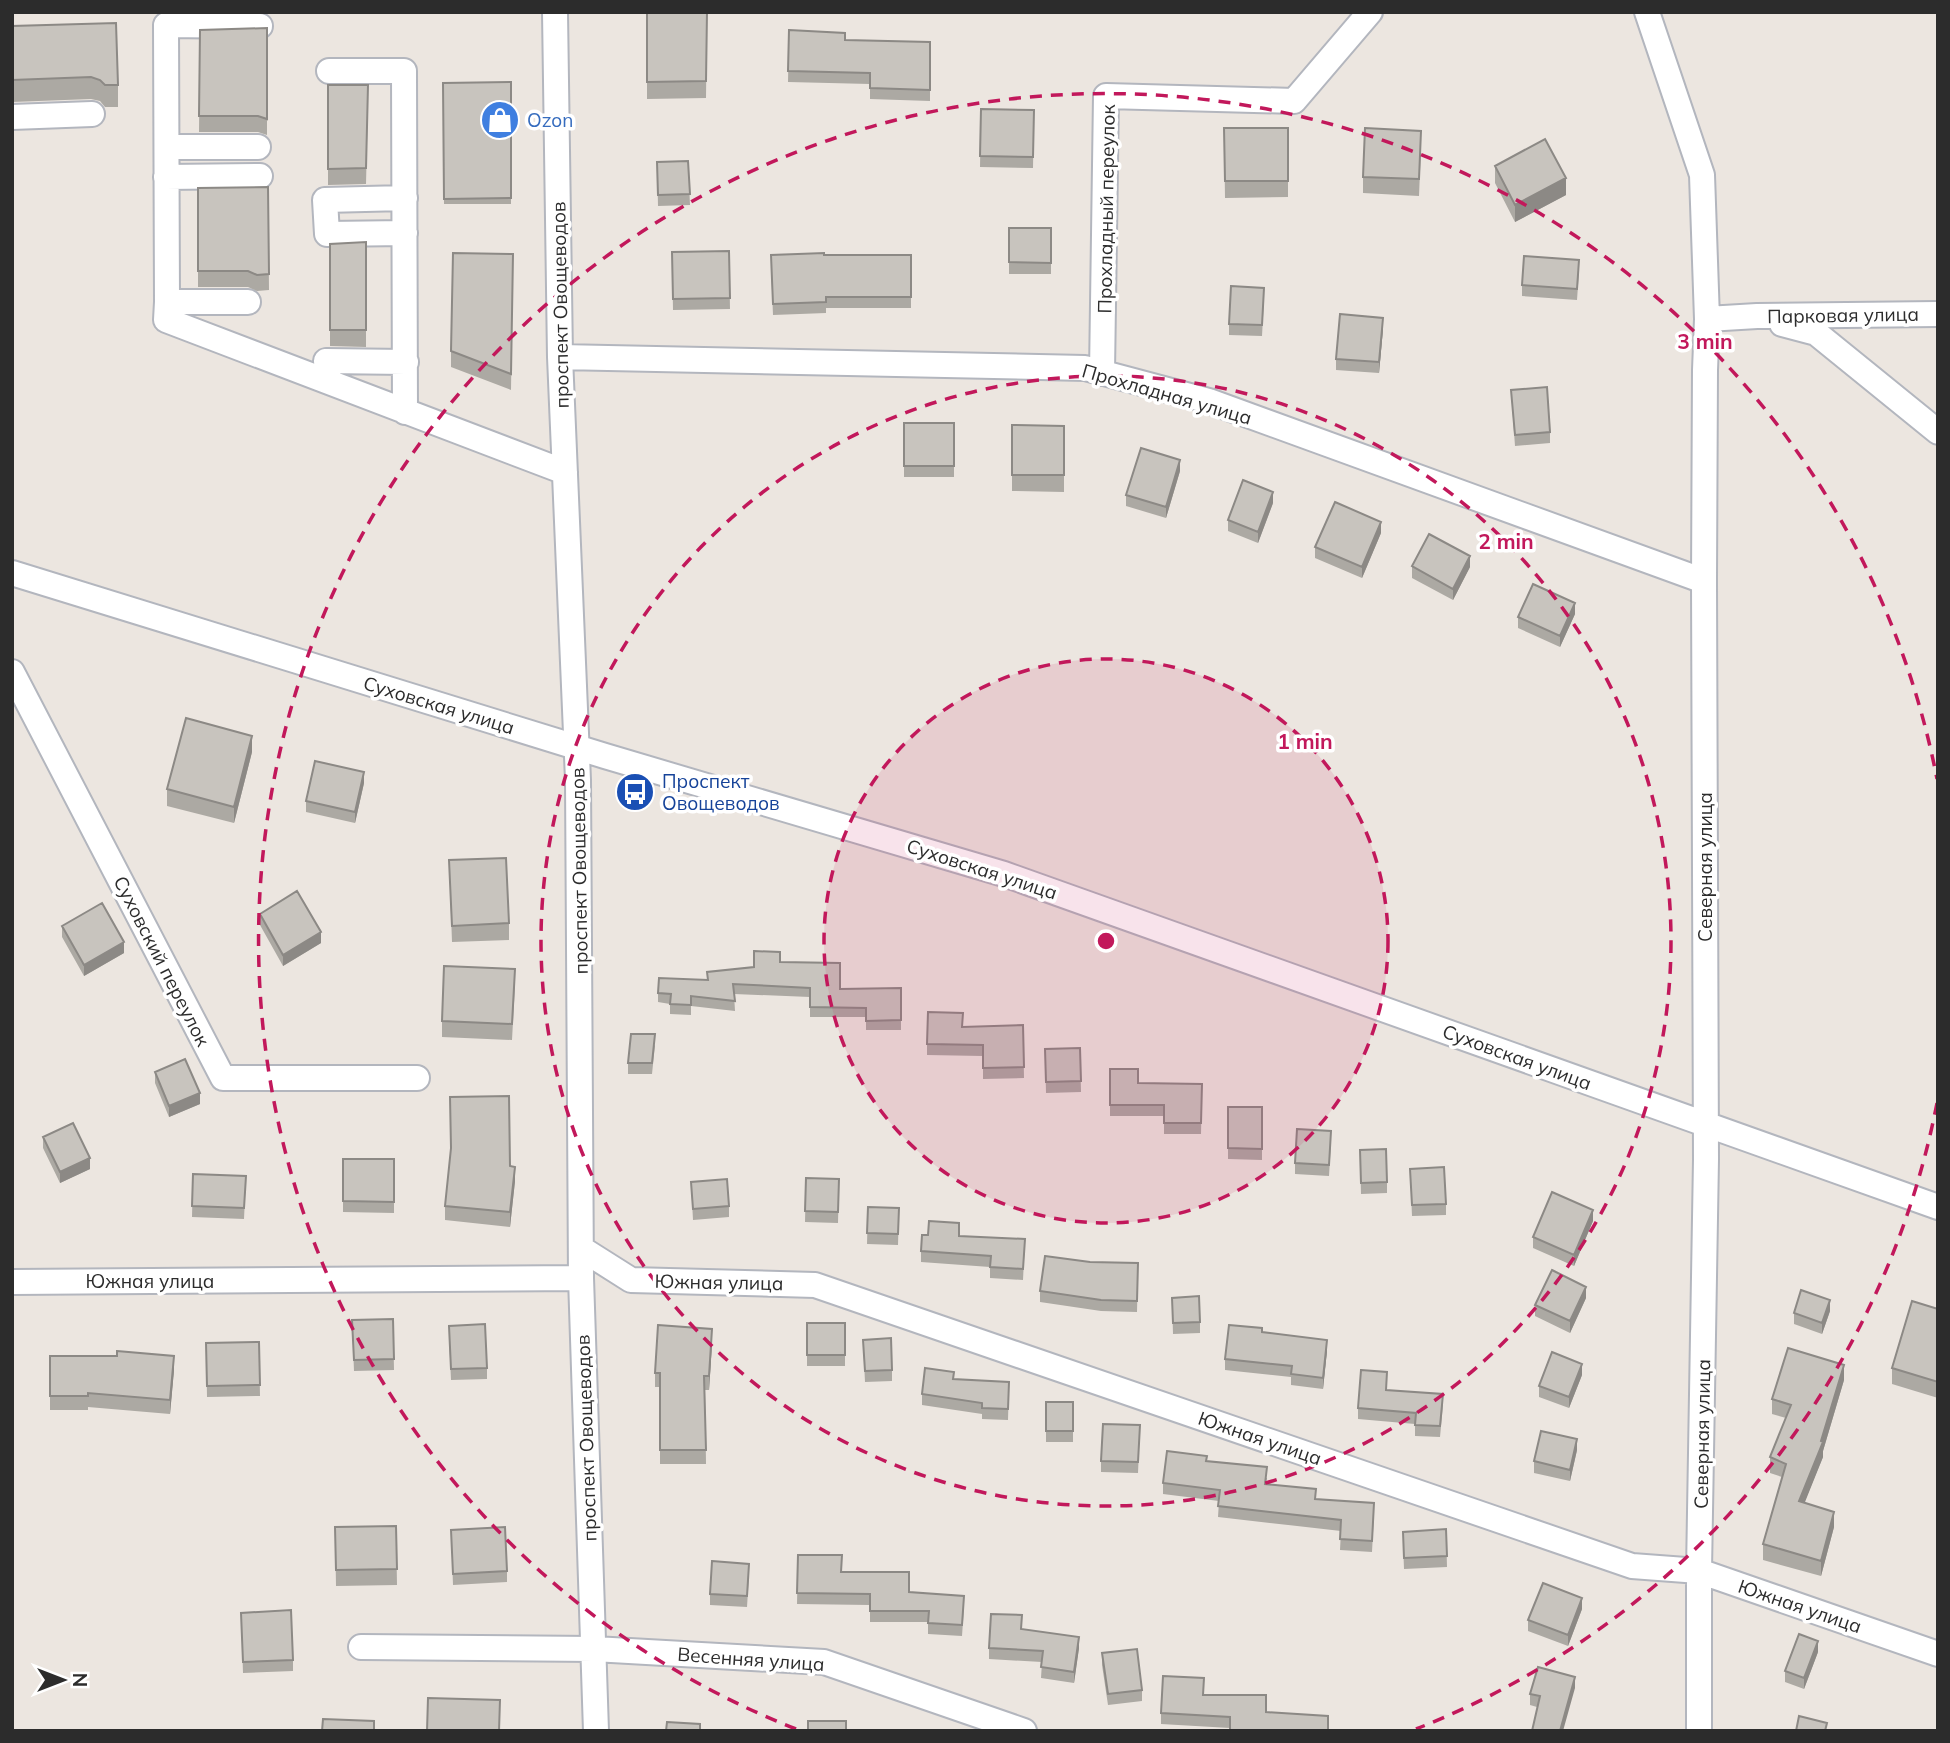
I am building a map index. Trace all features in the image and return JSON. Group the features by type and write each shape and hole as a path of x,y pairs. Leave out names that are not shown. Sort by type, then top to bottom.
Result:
{"street":[{"name":"проспект Овощеводов","path":"555,12 560,357 578,748 581,1278 596,1731"},
{"name":"Прохладный переулок","path":"1102,373 1106,96 1294,101 1370,12"},
{"name":"Северная улица","path":"1647,12 1702,175 1707,319 1704,581 1706,1125 1699,1731"},
{"path":"260,26 166,25 166,320 565,472"},
{"path":"329,71 404,71 405,411"},
{"path":"12,117 92,114"},
{"path":"167,147 258,147"},
{"path":"166,177 260,176"},
{"path":"405,198 324,201 327,234 405,233"},
{"path":"167,302 248,302"},
{"name":"Парковая улица","path":"1707,319 1938,314"},
{"path":"1757,316 1816,333 1938,432"},
{"name":"Прохладная улица","path":"560,357 1085,368 1209,401 1704,581"},
{"path":"329,382 326,361 406,362"},
{"name":"Суховская улица","path":"12,573 578,748 1004,874 1938,1207"},
{"name":"Суховский переулок","path":"12,672 223,1078 417,1078"},
{"name":"Южная улица","path":"582,1249 631,1280 815,1285 1632,1566 1699,1571 1938,1654"},
{"name":"Южная улица","path":"12,1282 581,1278"},
{"name":"Весенняя улица","path":"361,1647 594,1649 824,1662 1024,1731"}],"building":[{"path":"647,12 707,12 706,81 647,82"},
{"path":"116,23 118,85 105,85 91,77 12,80 12,26"},
{"path":"267,28 267,119 258,116 199,116 200,30"},
{"path":"789,30 845,33 845,40 930,42 930,90 870,88 870,73 788,71"},
{"path":"511,82 511,198 444,199 443,83"},
{"path":"328,85 368,85 366,168 328,169"},
{"path":"981,109 1034,110 1033,157 980,156"},
{"path":"1224,128 1288,128 1288,181 1225,181"},
{"path":"1365,128 1421,131 1419,179 1363,177"},
{"path":"1545,139 1566,178 1515,205 1495,166"},
{"path":"688,161 690,194 658,195 657,162"},
{"path":"268,187 269,274 257,275 248,271 198,271 198,188"},
{"path":"1009,228 1051,228 1051,263 1009,262"},
{"path":"366,242 366,330 330,330 330,244"},
{"path":"729,251 730,298 673,299 672,252"},
{"path":"453,253 513,254 511,374 451,351"},
{"path":"771,255 911,255 911,297 826,297 826,302 773,304"},
{"path":"1524,256 1579,260 1577,289 1522,285"},
{"path":"1231,286 1264,288 1262,325 1229,324"},
{"path":"1340,314 1383,318 1379,362 1336,359"},
{"path":"1547,387 1550,432 1515,435 1511,390"},
{"path":"904,423 954,423 954,466 904,466"},
{"path":"1012,425 1064,426 1064,475 1012,475"},
{"path":"1141,448 1180,460 1166,507 1126,495"},
{"path":"1243,480 1273,492 1258,532 1228,520"},
{"path":"1335,502 1381,522 1362,567 1315,547"},
{"path":"1429,534 1470,556 1453,589 1412,566"},
{"path":"1533,584 1575,603 1560,636 1518,617"},
{"path":"186,718 252,736 234,807 167,789"},
{"path":"315,761 364,772 355,812 306,801"},
{"path":"506,858 509,923 452,926 449,860"},
{"path":"297,891 321,932 283,955 260,914"},
{"path":"102,903 124,942 84,965 62,926"},
{"path":"754,951 780,952 780,962 840,963 840,989 901,988 901,1020 866,1021 866,1008 810,1007 810,988 733,984 735,1001 691,996 691,1005 670,1004 671,994 658,993 659,978 708,980 707,972 754,967"},
{"path":"444,966 515,969 512,1024 442,1021"},
{"path":"928,1012 963,1013 962,1027 1023,1025 1024,1067 983,1068 983,1045 927,1044"},
{"path":"631,1034 655,1034 652,1063 628,1063"},
{"path":"1080,1048 1081,1081 1046,1082 1045,1049"},
{"path":"185,1059 200,1093 169,1106 155,1072"},
{"path":"1110,1069 1138,1069 1138,1083 1202,1084 1201,1123 1164,1123 1164,1105 1110,1105"},
{"path":"509,1096 510,1166 515,1167 510,1212 445,1206 451,1148 450,1097"},
{"path":"1228,1107 1262,1107 1262,1149 1228,1148"},
{"path":"73,1123 90,1158 60,1172 43,1137"},
{"path":"1297,1129 1331,1131 1329,1165 1295,1163"},
{"path":"1386,1149 1387,1182 1361,1183 1360,1150"},
{"path":"343,1159 394,1159 394,1202 343,1201"},
{"path":"1444,1167 1446,1204 1412,1205 1410,1169"},
{"path":"193,1174 246,1176 244,1208 192,1206"},
{"path":"806,1178 839,1179 838,1212 805,1211"},
{"path":"727,1179 729,1206 693,1209 691,1182"},
{"path":"1552,1192 1593,1210 1574,1255 1533,1237"},
{"path":"868,1207 899,1208 898,1234 867,1233"},
{"path":"929,1221 959,1223 959,1236 1025,1239 1023,1269 990,1267 991,1256 921,1251 922,1235 928,1235"},
{"path":"1045,1256 1090,1262 1138,1263 1137,1301 1101,1300 1040,1291"},
{"path":"1552,1270 1586,1287 1570,1321 1535,1305"},
{"path":"1801,1290 1830,1300 1822,1323 1794,1313"},
{"path":"1199,1296 1200,1322 1173,1323 1172,1298"},
{"path":"1912,1301 1938,1309 1938,1382 1892,1368"},
{"path":"393,1319 394,1359 354,1360 352,1320"},
{"path":"807,1323 845,1323 845,1355 807,1355"},
{"path":"485,1324 487,1368 451,1369 449,1326"},
{"path":"658,1325 712,1329 709,1376 704,1376 706,1450 660,1450 660,1373 655,1373"},
{"path":"1229,1325 1327,1340 1323,1378 1291,1374 1292,1366 1225,1359"},
{"path":"891,1338 892,1370 865,1371 863,1340"},
{"path":"259,1342 260,1385 207,1386 206,1343"},
{"path":"1788,1348 1844,1365 1821,1441 1823,1442 1799,1501 1834,1512 1821,1561 1763,1544 1786,1464 1770,1457 1791,1405 1772,1399"},
{"path":"117,1351 174,1356 170,1400 88,1393 88,1396 50,1396 50,1356 117,1356"},
{"path":"1552,1352 1582,1364 1569,1397 1539,1386"},
{"path":"925,1368 954,1372 953,1379 1009,1382 1008,1409 982,1408 982,1403 922,1394"},
{"path":"1361,1370 1387,1372 1386,1390 1443,1394 1440,1426 1415,1425 1416,1413 1358,1408"},
{"path":"1046,1402 1073,1402 1073,1431 1046,1431"},
{"path":"1103,1424 1140,1425 1138,1462 1101,1461"},
{"path":"1541,1431 1577,1439 1570,1470 1534,1461"},
{"path":"1167,1451 1207,1456 1206,1461 1267,1467 1265,1484 1316,1489 1315,1499 1374,1503 1372,1541 1340,1539 1341,1520 1218,1506 1220,1490 1163,1483"},
{"path":"396,1526 397,1569 336,1570 335,1527"},
{"path":"505,1527 507,1571 453,1574 451,1530"},
{"path":"1446,1529 1447,1556 1404,1558 1403,1532"},
{"path":"798,1555 842,1555 841,1572 909,1572 909,1592 964,1596 962,1625 928,1623 929,1611 870,1611 870,1594 797,1593"},
{"path":"712,1561 749,1564 747,1596 710,1594"},
{"path":"1543,1583 1582,1598 1568,1635 1528,1620"},
{"path":"291,1610 293,1660 243,1662 241,1613"},
{"path":"991,1614 1022,1615 1021,1629 1079,1637 1074,1672 1041,1667 1043,1651 989,1648"},
{"path":"1799,1634 1818,1641 1804,1678 1785,1671"},
{"path":"1137,1649 1142,1690 1108,1694 1102,1653"},
{"path":"1538,1667 1575,1677 1560,1731 1532,1731 1540,1696 1530,1694"},
{"path":"1163,1676 1204,1678 1203,1695 1266,1695 1266,1712 1328,1716 1328,1731 1230,1731 1230,1717 1161,1713"},
{"path":"428,1698 500,1700 499,1731 427,1731"},
{"path":"1799,1716 1827,1723 1825,1731 1796,1731"},
{"path":"323,1719 374,1721 374,1731 322,1731"},
{"path":"808,1721 846,1721 846,1731 808,1731"},
{"path":"667,1722 700,1724 700,1731 666,1731"}],"place":[{"name":"Ozon","path":"500,120"},
{"name":"Проспект Овощеводов","path":"635,792"}]}
